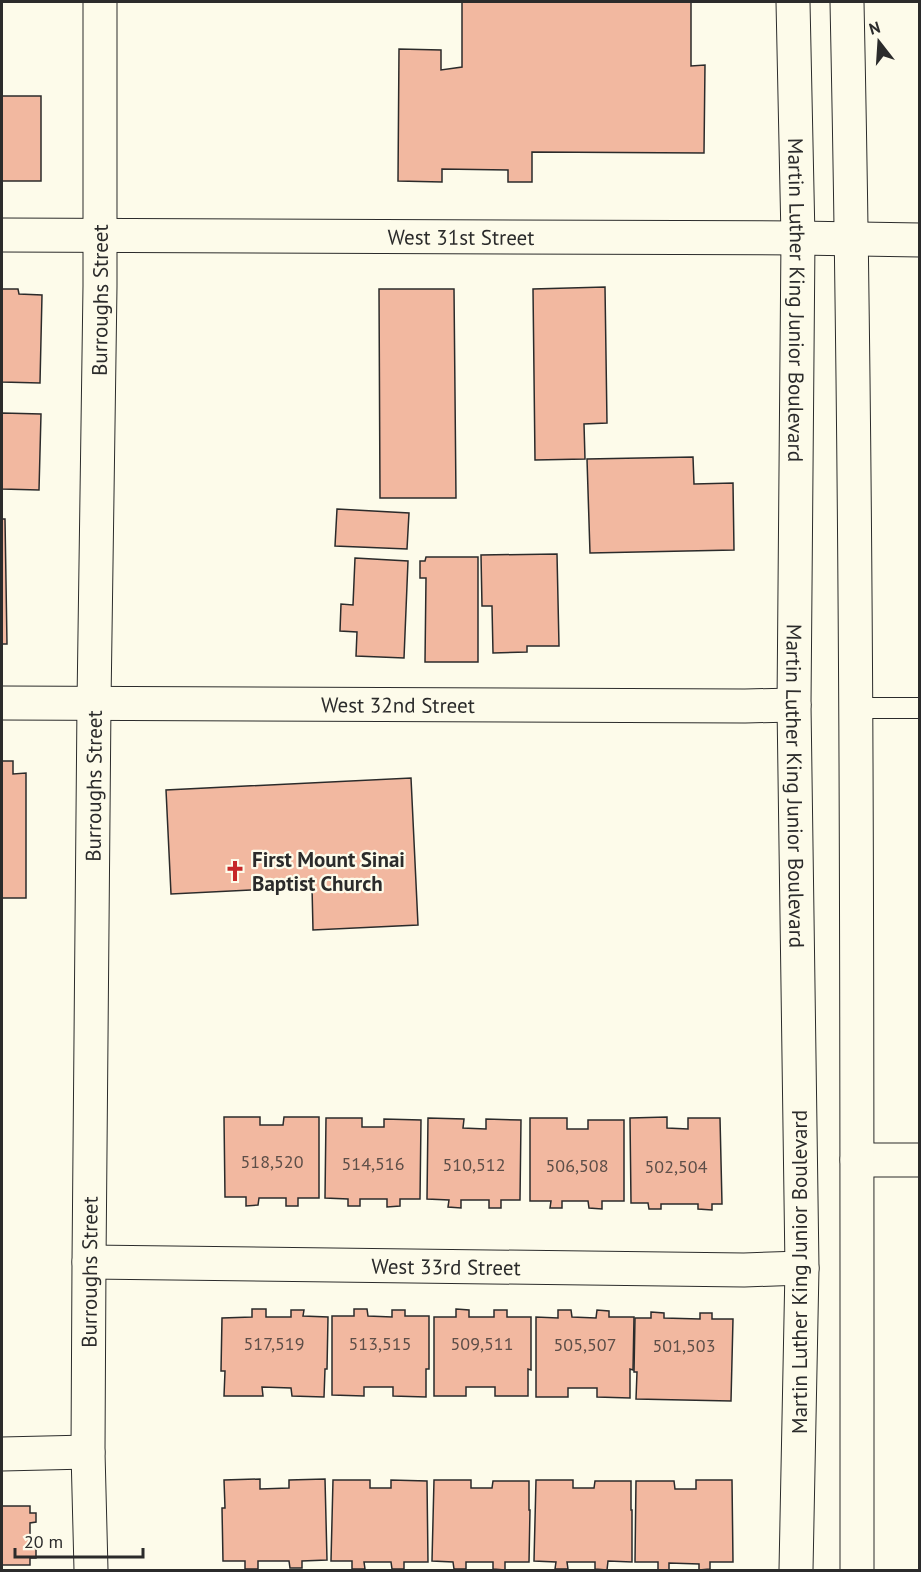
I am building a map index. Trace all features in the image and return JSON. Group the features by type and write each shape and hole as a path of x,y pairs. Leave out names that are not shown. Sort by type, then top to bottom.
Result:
{"street":[{"name":"Burroughs Street","path":"91,1570 88,1452 89,1262 93,703 100,236 100,2"},
{"name":"Martin Luther King Junior Boulevard","path":"793,2 798,238 794,705 802,1268 796,1570"},
{"path":"848,2 855,708 857,1570"},
{"name":"West 31st Street","path":"2,235 920,240"},
{"name":"West 32nd Street","path":"2,703 794,705"},
{"path":"857,1160 920,1160"},
{"name":"West 33rd Street","path":"89,1262 744,1270 802,1268"},
{"path":"2,1454 88,1452"}],"lane":[{"path":"855,708 920,708"}],"building":[{"path":"462,2 691,2 691,66 705,65 704,153 532,152 532,182 508,182 508,170 442,169 442,182 398,181 399,49 441,50 441,70 462,67"},
{"path":"2,96 41,96 41,181 2,181"},
{"path":"605,287 607,423 584,424 585,459 535,460 533,289"},
{"path":"2,289 18,289 19,294 42,295 40,383 2,382"},
{"path":"379,289 454,289 456,498 380,498"},
{"path":"2,413 41,414 39,490 2,489"},
{"path":"693,457 694,484 733,483 734,550 590,553 587,459"},
{"path":"337,509 409,513 407,549 335,546"},
{"path":"2,519 5,519 7,644 2,644"},
{"path":"557,554 559,646 527,646 527,652 493,653 492,606 482,606 481,555"},
{"path":"426,557 478,557 478,662 425,662 426,578 420,578 420,561 425,561"},
{"path":"355,558 408,561 404,658 356,656 357,632 340,631 341,604 353,605"},
{"path":"2,761 13,761 13,774 26,773 26,898 2,898"},
{"path":"411,778 418,925 313,930 312,887 171,894 166,790"},
{"path":"224,1117 260,1117 260,1125 283,1125 284,1117 319,1117 319,1198 298,1198 298,1206 286,1206 286,1198 259,1198 258,1205 246,1206 246,1197 225,1197"},
{"path":"667,1117 667,1128 688,1129 688,1118 720,1118 722,1204 712,1204 712,1210 698,1209 698,1204 661,1204 661,1209 649,1209 648,1203 631,1203 630,1118"},
{"path":"326,1118 362,1118 362,1127 384,1127 384,1119 421,1120 420,1199 400,1199 400,1206 387,1207 387,1199 360,1199 360,1206 348,1206 348,1199 325,1198"},
{"path":"428,1118 464,1119 463,1128 486,1129 486,1119 521,1120 520,1200 501,1200 501,1208 489,1208 489,1200 461,1200 461,1208 448,1207 449,1200 427,1199"},
{"path":"530,1118 567,1118 567,1129 588,1129 588,1120 624,1120 624,1201 602,1201 602,1209 589,1208 588,1201 562,1201 562,1208 550,1208 551,1201 530,1201"},
{"path":"252,1309 266,1309 266,1317 291,1317 291,1310 304,1310 303,1316 328,1317 324,1397 292,1396 291,1388 262,1387 263,1396 224,1396 225,1371 221,1371 222,1318 252,1317"},
{"path":"354,1309 367,1309 368,1316 392,1317 392,1310 405,1310 405,1316 429,1316 429,1369 426,1369 426,1397 393,1396 393,1387 364,1387 364,1396 332,1395 332,1316 354,1316"},
{"path":"456,1309 469,1310 469,1317 494,1317 494,1310 507,1310 507,1317 531,1317 531,1370 528,1369 528,1396 495,1396 495,1387 466,1387 466,1396 434,1396 434,1317 456,1317"},
{"path":"558,1310 571,1310 572,1317 596,1318 597,1310 609,1311 609,1317 634,1317 630,1398 597,1397 597,1388 568,1388 568,1397 536,1397 536,1317 558,1318"},
{"path":"651,1312 664,1313 664,1318 700,1319 700,1313 712,1313 712,1319 733,1319 731,1401 636,1399 635,1318 651,1318"},
{"path":"260,1479 260,1489 289,1488 289,1480 325,1479 327,1560 302,1561 302,1568 290,1568 289,1561 258,1561 258,1569 245,1569 245,1561 223,1561 224,1480"},
{"path":"333,1480 370,1480 370,1488 391,1488 391,1480 427,1481 428,1562 404,1562 404,1569 392,1569 391,1562 364,1562 365,1569 352,1569 352,1561 331,1561"},
{"path":"434,1480 471,1480 471,1488 492,1488 493,1481 529,1481 529,1562 505,1562 505,1570 493,1569 493,1562 466,1562 466,1569 454,1569 453,1562 432,1561"},
{"path":"536,1480 573,1480 573,1488 594,1488 595,1481 631,1481 632,1562 608,1561 607,1570 595,1569 595,1562 567,1562 568,1569 555,1569 556,1562 534,1561"},
{"path":"696,1480 732,1480 733,1562 710,1562 710,1569 699,1570 699,1564 669,1563 669,1570 658,1570 658,1562 635,1562 636,1481 674,1481 675,1489 696,1489"},
{"path":"2,1506 30,1506 30,1513 36,1513 36,1522 30,1523 30,1548 36,1548 36,1558 30,1558 30,1565 2,1565"}],"place":[{"name":"First Mount Sinai Baptist Church","path":"235,871"}]}
